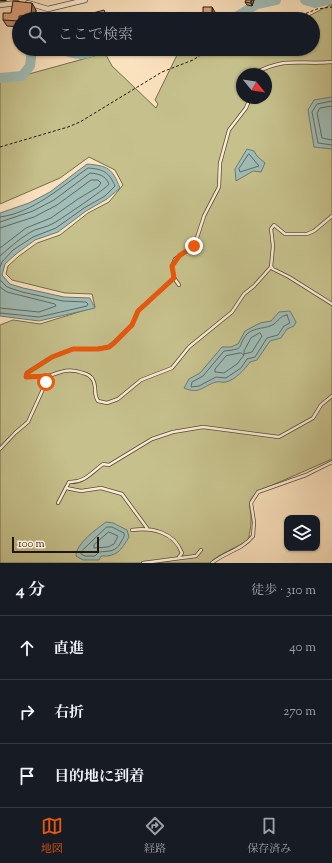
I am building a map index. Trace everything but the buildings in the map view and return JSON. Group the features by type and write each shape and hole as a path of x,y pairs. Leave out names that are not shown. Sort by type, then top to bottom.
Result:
{"street":[{"path":"0,5 26,3 48,9 85,0"}],"lane":[{"path":"266,68 278,62 332,62"},
{"path":"179,285 174,278 172,266 175,259 194,246 196,242 204,216 219,187 220,163 229,130 248,104"},
{"path":"174,278 138,311 132,325 109,347 98,349 73,349 52,357 27,373 26,377 49,376 65,370 73,369 88,375 94,380 94,396 98,401 107,403 118,399 141,380 172,368 189,347 232,312 244,294 254,286 271,267 273,246 271,229 274,225 285,234 307,234 314,231 332,216"},
{"path":"271,267 272,269 290,277 332,304"},
{"path":"0,450 15,432 28,422 49,376"},
{"path":"58,503 69,482 78,482 93,473 102,464 109,465 152,439 173,432 203,427 279,437 313,418 321,405 332,396"},
{"path":"212,563 222,555 238,549 253,536 254,522 251,503 258,492 306,475 332,462"},
{"path":"66,488 81,491 101,488 122,494 148,528"},
{"path":"132,530 148,528 158,530 180,547 182,553 179,557"},
{"path":"143,563 179,557 196,556 201,550"}],"path":[{"path":"310,12 317,9 332,7"},
{"path":"0,148 80,122 162,72 193,60 199,56"}],"shaded area":[{"path":"332,4 332,459 259,491 254,495 250,501 251,522 249,539 214,559 210,563 0,563 0,325 13,320 40,324 95,307 92,294 65,293 12,280 6,274 8,266 37,243 60,235 88,213 109,202 123,185 115,170 89,157 60,178 0,204 0,82 94,56 107,56 112,66 156,108 158,104 155,100 177,56 320,56 320,12 317,12"}],"water":[{"path":"332,97 332,149 314,147 308,110 314,100"},
{"path":"247,149 254,151 265,163 261,172 253,171 236,181 235,169"},
{"path":"87,164 105,167 108,169 112,172 120,188 107,199 86,211 58,232 35,240 16,254 5,264 2,275 10,284 23,288 64,297 90,298 95,308 39,321 0,316 0,213 29,203 50,192"},
{"path":"290,311 296,322 294,326 287,329 281,338 270,341 257,360 250,362 236,377 225,382 216,382 194,391 184,388 189,379 200,373 222,347 231,347 238,344 245,331 260,323 271,321 279,312"},
{"path":"106,522 113,523 127,530 129,537 121,549 115,554 101,556 99,560 83,560 76,556 79,546 83,541"}],"waterway":[{"path":"244,12 257,4 276,0"},
{"path":"305,0 315,3 328,0"},
{"path":"0,78 22,76 30,66 31,56"}],"route":[{"path":"46,382 49,376 34,378 26,377 27,373 52,357 73,349 98,349 109,347 132,325 138,311 165,288 174,278 172,266 175,259 194,246"}]}
